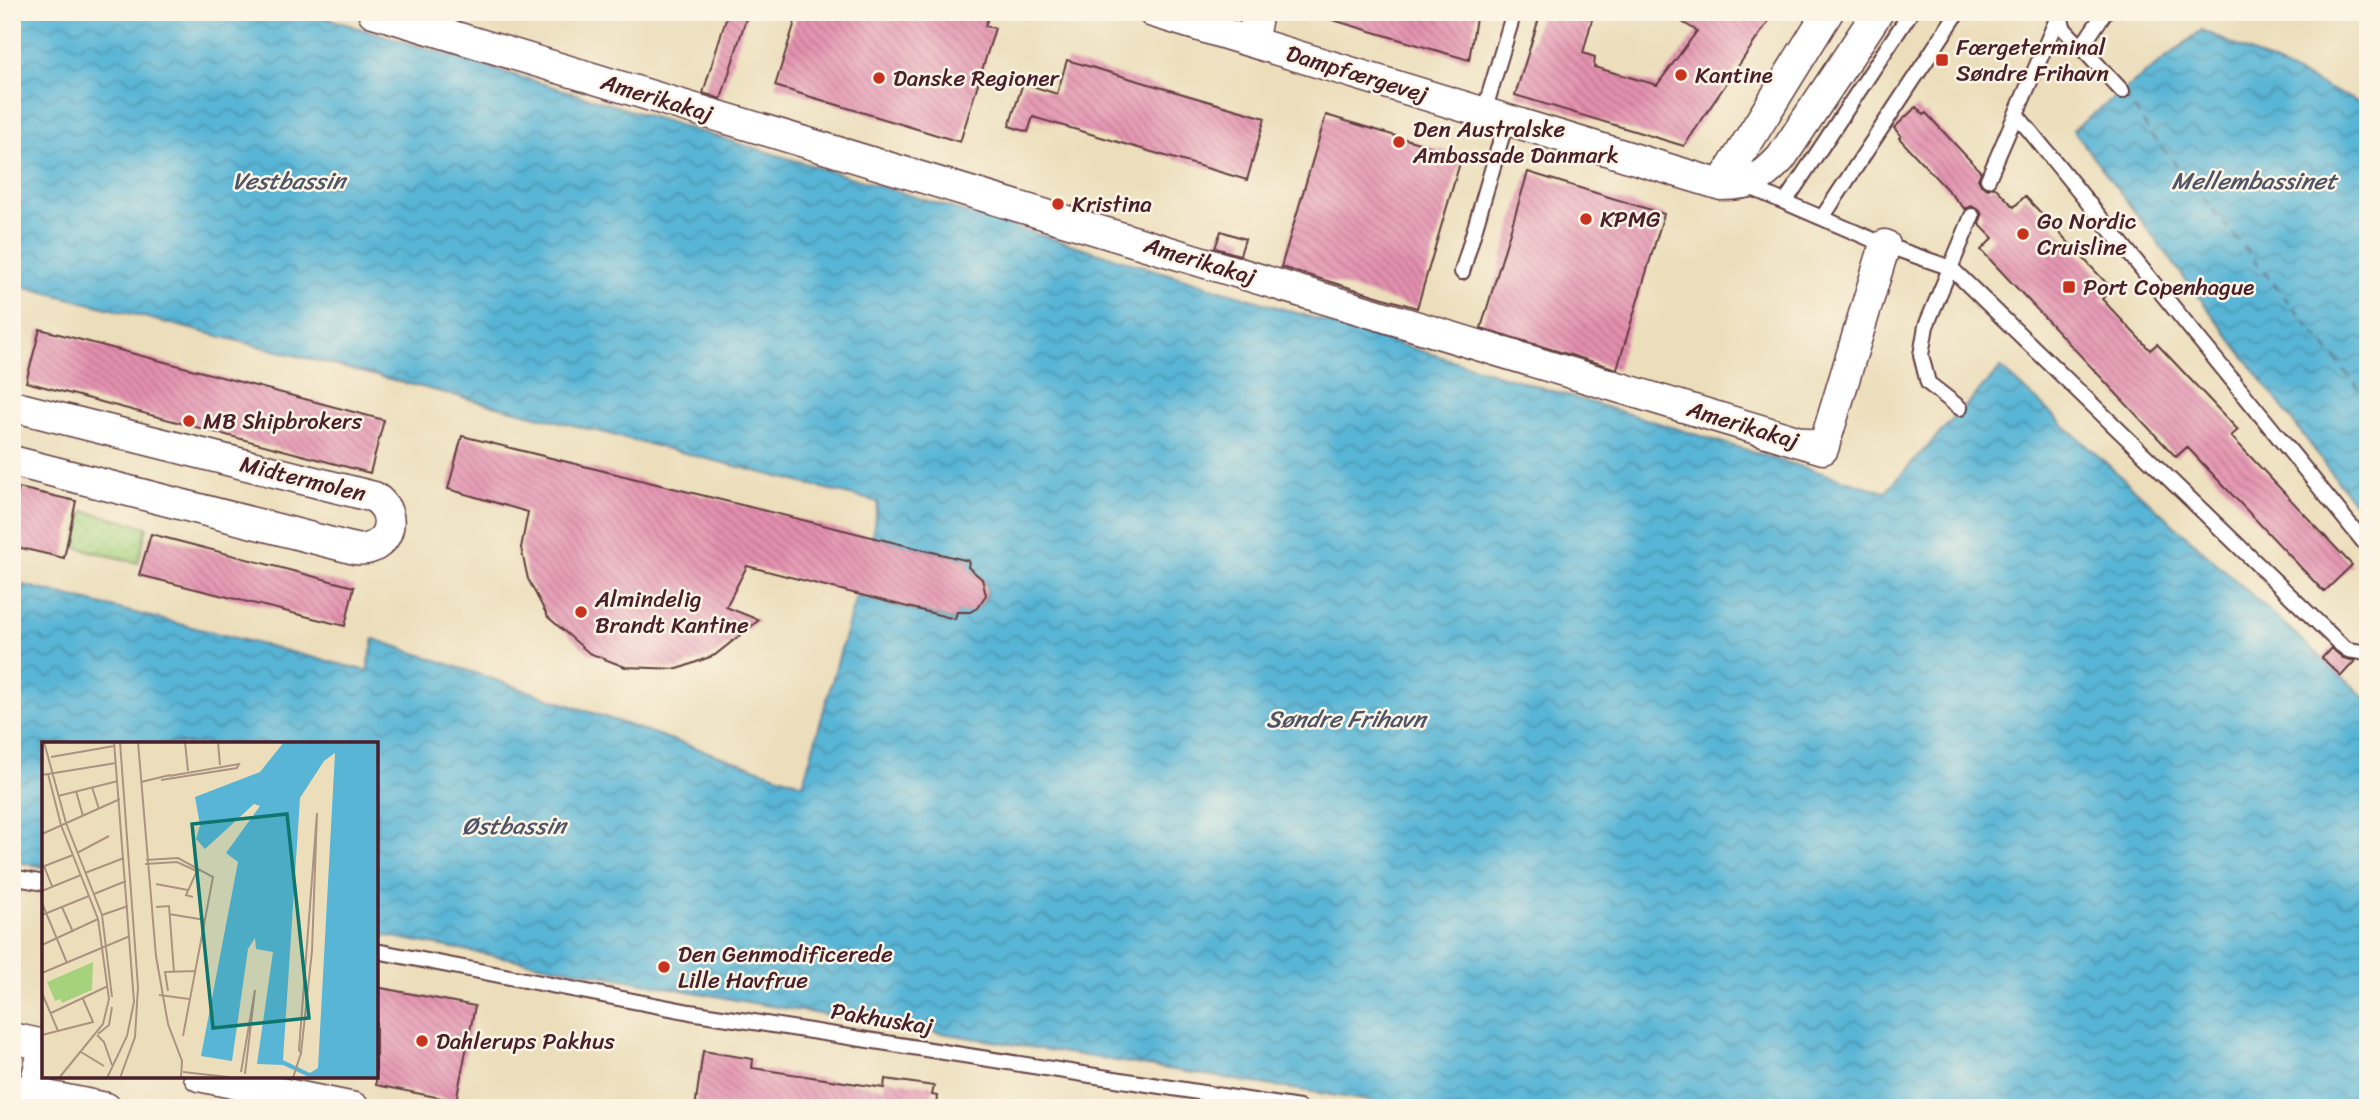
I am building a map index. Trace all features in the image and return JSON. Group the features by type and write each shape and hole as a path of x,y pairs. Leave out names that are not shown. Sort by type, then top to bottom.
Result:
{"street":[{"name":"Amerikakaj","path":"373,12 1824,449 1885,245"},
{"name":"Dampfærgevej","path":"1153,12 1732,185"},
{"path":"1252,42 1258,12"},
{"path":"1732,185 1828,12"},
{"path":"1732,185 1765,174 1782,158 1878,12"},
{"name":"Midtermolen","path":"12,406 374,497 389,515 389,528 386,536 376,546 355,549 12,461"},
{"path":"12,1038 42,1046"},
{"path":"42,1050 23,1091 106,1108"},
{"path":"209,1078 354,1108"}],"lane":[{"path":"1462,272 1514,12"},
{"path":"1785,202 1911,12"},
{"path":"1822,218 1958,12"},
{"path":"2060,12 2063,28 2122,91"},
{"path":"1988,179 2060,12"},
{"path":"2082,46 2105,12"},
{"path":"2016,114 2368,547"},
{"path":"1732,185 1785,202 1885,245 1951,268 2340,644 2348,650 2368,653"},
{"path":"1960,408 1928,383 1921,355 1926,326 1972,216"},
{"path":"12,877 42,883"},
{"name":"Pakhuskaj","path":"378,951 690,1012 1299,1108"}],"green space":[{"path":"84,511 147,527 138,563 75,547"}],"water":[{"name":"Søndre Frihavn","path":"12,12 307,12 1885,492 2001,368 2368,700 2368,1108 1413,1108 770,1006 378,934 378,742 42,742 42,867 12,861 12,582 367,671 374,639 803,784 856,596 954,620 957,612 977,608 987,595 987,588 978,574 968,570 970,560 872,537 878,502 12,284"},
{"name":"Mellembassinet","path":"2202,30 2358,102 2368,102 2368,521 2073,130"}],"building":[{"path":"728,12 748,12 721,99 703,93"},
{"name":"Danske Regioner","path":"798,12 990,12 985,26 995,28 960,142 775,86"},
{"path":"1327,12 1477,12 1469,60 1326,18"},
{"path":"1541,12 1594,12 1583,53 1595,57 1594,67 1657,85 1697,31 1666,12 1753,12 1768,22 1684,146 1515,95"},
{"path":"1067,60 1265,118 1247,180 1033,117 1028,132 1009,126 1023,83 1057,94"},
{"path":"1916,107 1924,115 1926,113 1981,172 1978,179 1981,185 1988,189 1994,186 2014,207 2025,196 2112,289 2102,299 2150,350 2157,344 2238,430 2231,436 2352,565 2324,592 2187,447 2176,457 1981,250 1993,238 1979,224 1982,215 1980,211 1971,206 1965,209 1899,138 1901,136 1894,128"},
{"path":"1326,115 1462,156 1417,308 1281,267"},
{"path":"1528,172 1664,214 1617,369 1481,328"},
{"path":"1221,231 1245,239 1240,255 1215,248"},
{"path":"40,329 384,420 370,473 26,382"},
{"path":"462,436 969,561 968,567 982,579 986,595 977,608 970,612 957,612 955,619 747,566 726,607 759,620 715,655 678,669 625,667 589,653 548,617 528,579 521,548 528,512 448,489"},
{"path":"19,488 76,501 64,558 12,546 12,501 16,501"},
{"path":"151,534 354,587 345,626 139,575"},
{"path":"2331,648 2343,658 2355,661 2341,676 2322,658"},
{"name":"Dahlerups Pakhus","path":"378,987 475,1006 456,1101 376,1085"},
{"path":"703,1051 753,1059 752,1068 884,1088 885,1079 934,1086 932,1095 937,1096 936,1108 695,1108"}],"ferry route":[{"path":"2125,95 2151,134 2368,399"}],"place":[{"name":"Færgeterminal Søndre Frihavn","path":"1942,60"},
{"name":"Kantine","path":"1681,75"},
{"name":"Danske Regioner","path":"879,78"},
{"name":"Den Australske Ambassade Danmark","path":"1399,142"},
{"name":"Kristina","path":"1058,204"},
{"name":"KPMG","path":"1586,219"},
{"name":"Go Nordic Cruisline","path":"2023,234"},
{"name":"Port Copenhague","path":"2069,287"},
{"name":"MB Shipbrokers","path":"189,421"},
{"name":"Almindelig Brandt Kantine","path":"581,612"},
{"name":"Den Genmodificerede Lille Havfrue","path":"664,967"},
{"name":"Dahlerups Pakhus","path":"422,1041"}],"water label":[{"name":"Vestbassin","path":"289,181"},
{"name":"Østbassin","path":"514,826"}]}
